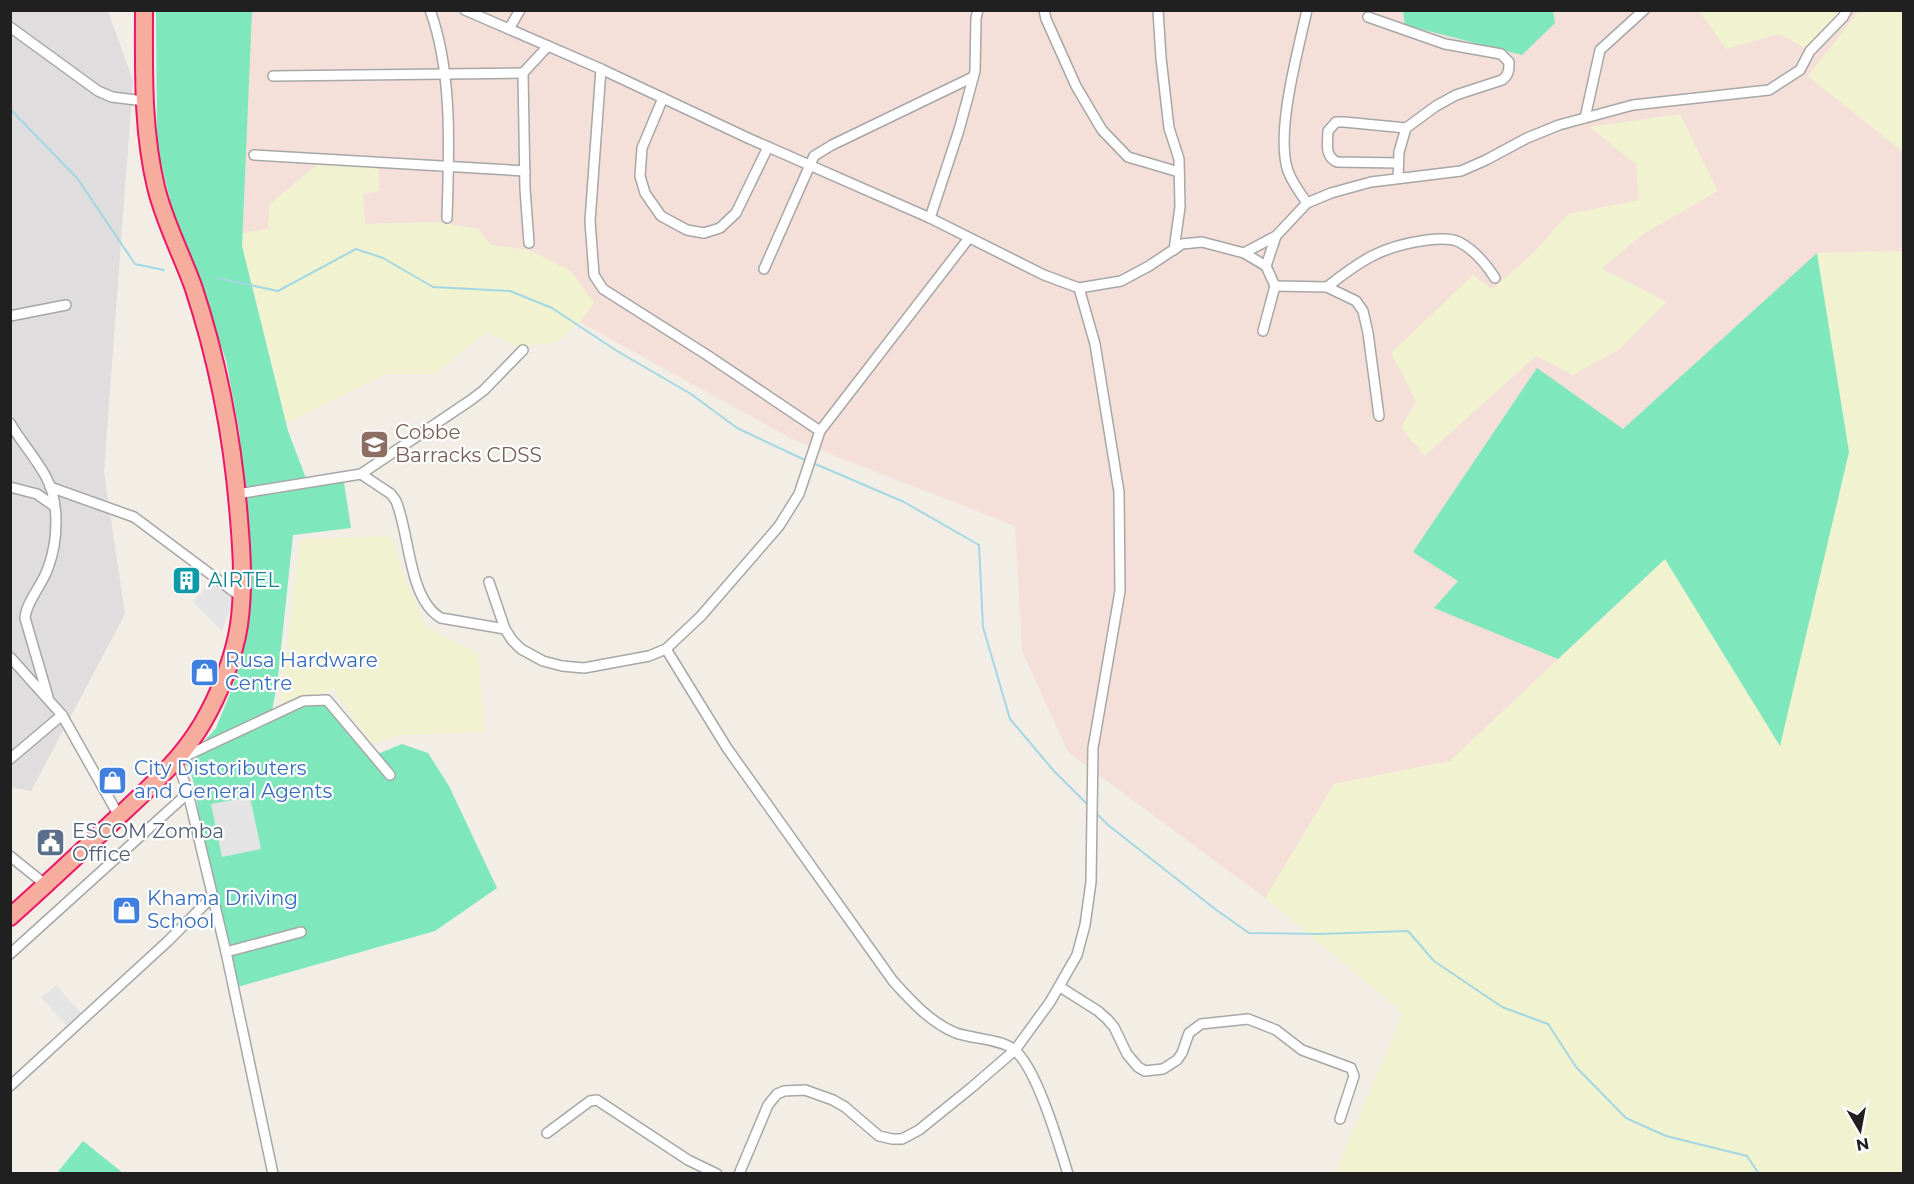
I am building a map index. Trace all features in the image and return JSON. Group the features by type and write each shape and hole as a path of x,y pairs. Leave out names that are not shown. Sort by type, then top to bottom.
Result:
{"highway":[{"path":"10,917 177,760 203,723 219,690 236,637 242,597 242,559 237,494 227,418 209,340 194,289 156,187 144,101 144,10"}],"street":[{"path":"430,10 437,29 446,74 447,218"},
{"path":"465,10 930,218 1044,275 1079,288 1121,281 1182,244 1202,242 1244,253 1266,266 1275,286 1263,331"},
{"path":"509,29 520,10"},
{"path":"930,218 959,130 973,77 978,10"},
{"path":"1044,10 1076,86 1102,130 1128,157 1179,172"},
{"path":"1158,10 1169,128 1179,159 1179,207 1174,250"},
{"path":"1306,203 1288,172 1284,134 1286,112 1307,10"},
{"path":"1585,118 1600,50 1644,10"},
{"path":"1244,253 1276,236 1306,203 1331,193 1371,182 1461,171 1527,138 1585,118 1633,105 1769,90 1800,70 1810,51 1847,10"},
{"path":"1368,17 1445,44 1501,54 1509,62 1509,71 1502,80 1456,95 1436,106 1406,128 1398,163 1398,178"},
{"path":"10,27 98,91 112,97 144,101"},
{"path":"529,243 523,73 548,46"},
{"path":"601,69 591,221 594,275 603,289 820,431"},
{"path":"273,76 523,73"},
{"path":"764,269 814,156 832,145 973,77"},
{"path":"663,98 642,148 640,176 645,193 661,216 687,230 704,233 720,228 736,213 768,147"},
{"path":"1398,163 1337,162 1330,159 1328,131 1336,122 1406,128"},
{"path":"254,155 525,171"},
{"path":"1266,266 1276,236"},
{"path":"489,582 505,628 521,649 543,661 584,668 628,661 666,649 701,616 779,526 799,494 820,431 969,238"},
{"path":"1327,287 1377,252 1404,243 1434,239 1458,241 1483,260 1495,278"},
{"path":"1275,286 1327,287 1356,301 1363,311 1368,333 1379,416"},
{"path":"739,1173 768,1105 777,1094 784,1091 805,1090 821,1094 845,1107 879,1136 902,1139 919,1130 1015,1050 1060,987 1077,955 1086,925 1091,882 1093,748 1120,591 1119,492 1095,344 1079,288"},
{"path":"10,316 66,305"},
{"path":"237,494 361,474 484,390 523,350"},
{"path":"10,423 51,489 54,506 56,522 49,566 26,611 25,618 48,697"},
{"path":"361,474 391,494 396,501 420,592 435,614 441,618 505,628"},
{"path":"10,487 40,496 54,506"},
{"path":"40,496 51,489"},
{"path":"51,489 134,517 242,597"},
{"path":"666,649 727,748 893,981 920,1009 939,1023 956,1033 1009,1046 1026,1063 1043,1100 1068,1173"},
{"path":"11,659 62,715 119,816"},
{"path":"273,1173 226,952 188,794 177,760 303,701 327,700 390,775"},
{"path":"10,759 62,715"},
{"path":"10,954 188,794"},
{"path":"10,856 46,885"},
{"path":"10,1086 167,942 212,897"},
{"path":"226,952 301,932"},
{"path":"1060,987 1107,1018 1127,1054 1138,1067 1145,1071 1163,1069 1177,1060 1189,1033 1201,1024 1248,1019 1269,1027 1302,1050 1351,1068 1354,1076 1340,1119"},
{"path":"547,1133 590,1101 597,1100 688,1160 717,1173"}],"shaded area":[{"path":"10,11 108,11 133,81 104,472 125,614 31,791 10,787"},
{"path":"159,11 1859,11 1808,76 1903,152 1903,251 1817,253 1664,559 1450,761 1334,784 1265,898 1068,752 1022,651 1015,526 790,438 580,322 594,302 530,250 490,245 478,229 438,222 364,224 363,194 325,158 270,204 268,229 243,233"},
{"path":"209,584 235,595 222,631 193,602"},
{"path":"250,797 261,849 222,857 211,804"},
{"path":"56,985 82,1014 67,1026 41,998"}],"green space":[{"path":"156,11 252,11 242,246 288,431 307,481 343,476 351,528 293,535 277,686 272,710 303,701 327,700 373,756 402,744 428,753 449,786 497,888 435,931 234,988 212,897 194,784 189,767 177,760 189,758 216,728 233,686 246,638 251,572 247,509 239,430 226,360 174,217 157,146"},
{"path":"1403,11 1553,11 1555,23 1522,55 1405,25"},
{"path":"1699,11 1847,11 1810,51 1779,34 1726,49"},
{"path":"1859,11 1903,11 1903,152 1808,76"},
{"path":"1680,114 1718,191 1645,233 1602,268 1667,302 1620,349 1573,375 1536,356 1425,456 1401,428 1416,401 1391,353 1473,275 1492,289 1533,253 1568,214 1639,200 1636,164 1589,127"},
{"path":"325,158 378,162 379,191 363,194 365,224 438,222 478,229 491,245 530,250 571,271 594,303 580,322 556,343 516,346 486,332 436,374 387,374 286,423 242,246 243,233 268,229 270,204"},
{"path":"1903,251 1903,1173 1335,1173 1403,1013 1265,898 1334,784 1450,761 1665,559 1779,745 1849,452 1817,253"},
{"path":"1817,253 1849,452 1780,746 1665,559 1558,659 1434,608 1458,581 1413,552 1537,368 1623,429"},
{"path":"391,536 405,578 426,627 478,653 485,732 404,735 371,743 334,690 280,703 300,539"},
{"path":"83,1141 123,1173 57,1173"}],"waterway":[{"path":"10,109 77,178 135,264 164,270"},
{"path":"217,278 278,291 356,249 383,258 433,287 510,291 552,308 617,351 691,394 737,428 807,461"},
{"path":"813,463 904,502 979,545 983,627 1010,719 1054,771 1088,805"},
{"path":"1096,813 1108,825 1215,909 1249,933 1320,934 1408,931 1434,961 1502,1007 1548,1024 1576,1067 1626,1118 1666,1136 1747,1156 1759,1174"}],"place":[{"name":"Cobbe Barracks CDSS","path":"374,444"},
{"name":"AIRTEL","path":"187,580"},
{"name":"Rusa Hardware Centre","path":"204,672"},
{"name":"City Distoributers and General Agents","path":"113,780"},
{"name":"ESCOM Zomba Office","path":"51,842"},
{"name":"Khama Driving School","path":"126,910"}]}
